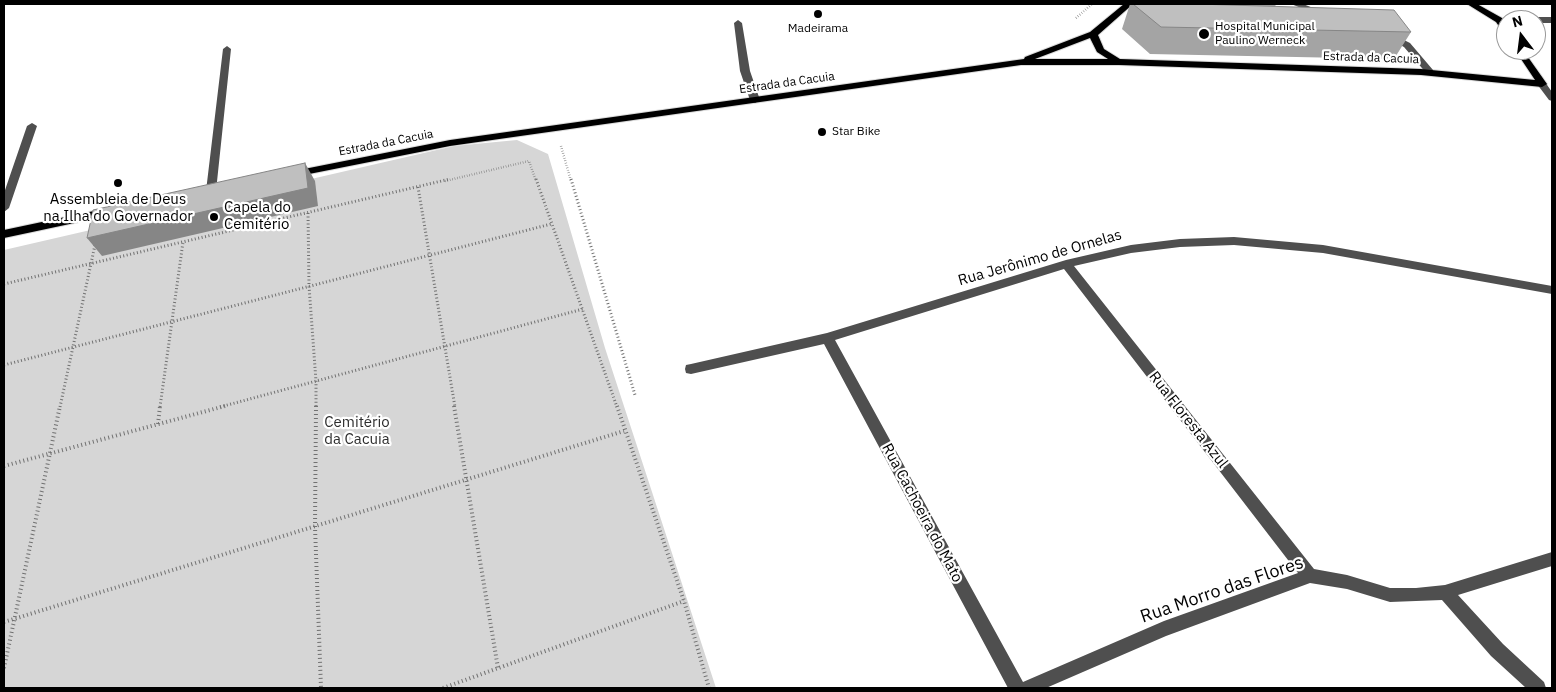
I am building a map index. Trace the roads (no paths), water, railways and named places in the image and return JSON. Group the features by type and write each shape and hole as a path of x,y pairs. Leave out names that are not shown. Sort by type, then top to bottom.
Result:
{"main road":[{"path":"1022,62 1093,34 1129,4"},
{"path":"1471,4 1496,16"},
{"path":"1093,34 1103,53 1119,62"},
{"path":"1526,60 1542,84"},
{"name":"Estrada da Cacuia","path":"288,176 450,143 1022,62 1119,62 1430,72 1542,84"},
{"path":"4,234 120,209"}],"street":[{"path":"1296,4 1329,15"},
{"path":"738,23 745,71 754,100"},
{"path":"1380,32 1397,38 1407,45 1430,72"},
{"path":"211,191 226,50"},
{"path":"1542,84 1552,86"},
{"path":"1542,84 1552,98"},
{"path":"4,208 32,126"},
{"name":"Rua Jerônimo de Ornelas","path":"690,369 826,338 1066,264 1131,249 1180,243 1234,241 1323,248 1518,282 1552,290"},
{"name":"Rua Floresta Azul","path":"1066,264 1310,576"},
{"name":"Rua Cachoeira do Mato","path":"826,338 1017,688"},
{"name":"Rua Morro das Flores","path":"1027,688 1164,629 1310,576 1347,582 1390,594 1416,595 1445,592 1552,559"},
{"path":"1445,592 1497,650 1538,688"}],"place":[{"name":"Madeirama","path":"818,14"},
{"name":"Hospital Municipal Paulino Werneck","path":"1204,34"},
{"name":"Star Bike","path":"822,132"},
{"name":"Assembleia de Deus na Ilha do Governador","path":"118,183"},
{"name":"Capela do Cemitério","path":"214,217"}],"park label":[{"name":"Cemitério da Cacuia","path":"357,432"}]}
